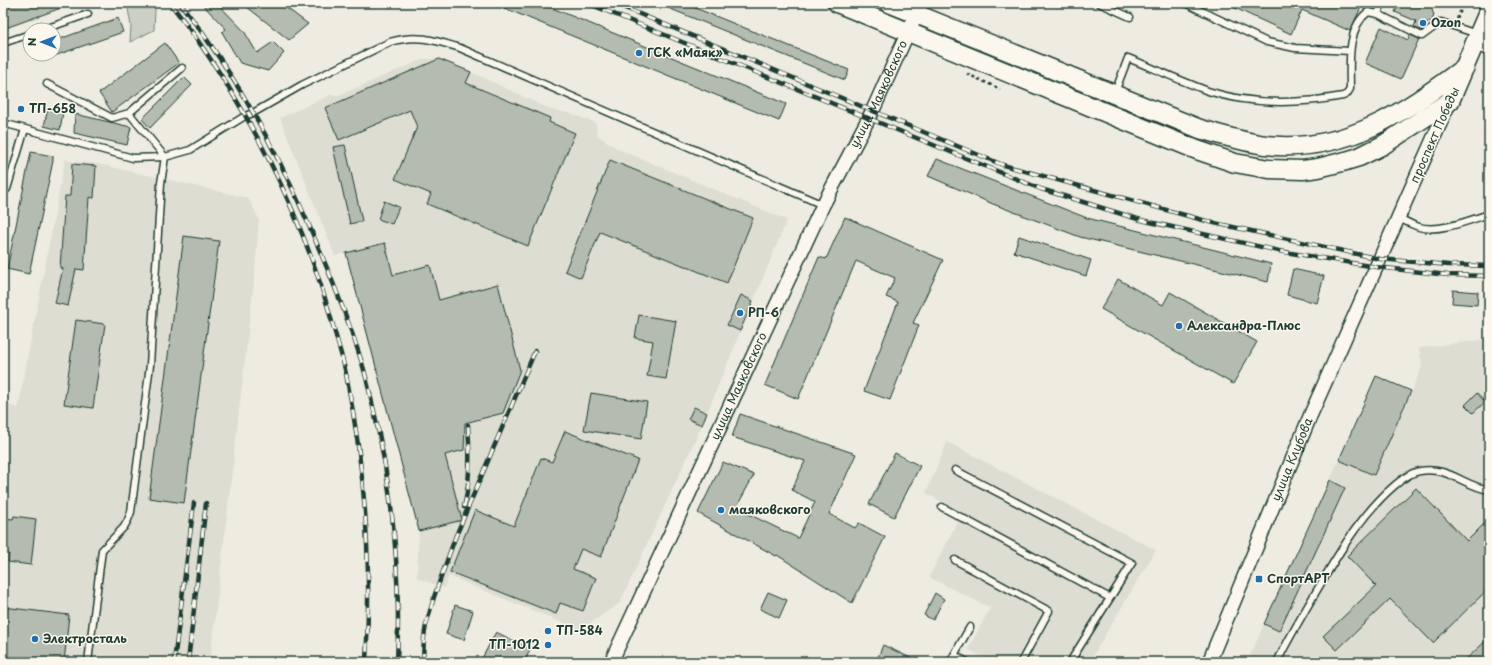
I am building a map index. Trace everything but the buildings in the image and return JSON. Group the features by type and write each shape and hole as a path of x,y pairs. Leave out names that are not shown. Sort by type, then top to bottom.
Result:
{"main road":[{"path":"837,3 1197,150 1235,163 1269,169 1303,170 1318,168 1359,157 1383,145 1450,101"},
{"path":"889,3 918,8 1114,95 1200,129 1238,140 1266,145 1310,144 1334,140 1359,133 1371,128 1425,96 1465,67"},
{"name":"проспект Победы","path":"1450,101 1465,67 1481,42 1489,10"}],"street":[{"name":"улица Маяковского","path":"611,662 823,205 873,110 918,8"},
{"name":"проспект Победы","path":"1380,259 1450,101"},
{"name":"улица Клубова","path":"1209,662 1311,414 1380,259"}],"lane":[{"path":"1099,3 1130,17"},
{"path":"1185,3 1267,42 1295,48 1350,51"},
{"path":"1378,14 1382,3"},
{"path":"1114,95 1128,58 1209,91 1241,98 1272,101 1303,101 1342,96 1347,94 1350,89 1350,51 1352,39 1364,15 1368,12 1378,14 1422,36 1441,22 1454,27 1481,42"},
{"path":"62,23 88,14"},
{"path":"3,43 22,37"},
{"path":"3,123 133,158 165,158 190,150 245,116 302,85 390,42 404,38 419,38 460,48 823,205"},
{"path":"48,84 112,118 129,113 182,68"},
{"path":"88,662 102,550 124,527 131,512 150,365 161,182 165,158 129,113"},
{"path":"3,191 7,189 24,129"},
{"path":"1399,218 1419,227 1437,228 1454,225 1489,214"},
{"path":"955,470 1132,563 1070,662"},
{"path":"1277,662 1298,621 1346,541 1379,499 1402,479 1419,471 1438,470 1448,473 1482,489 1489,490"},
{"path":"942,506 1110,598"},
{"path":"955,560 1049,611 1021,662"},
{"path":"950,662 970,627"},
{"path":"954,655 967,662"}],"path":[{"path":"1454,27 1464,3"}],"shaded area":[{"path":"127,3 151,3 155,10 154,30 130,42 131,26"},
{"path":"424,59 439,59 471,72 552,110 569,113 596,123 597,135 618,149 787,220 702,425 620,603 580,630 449,576 444,588 417,578 419,531 346,253 335,256 280,118 330,95 339,95"},
{"path":"65,160 98,164 248,198 259,219 255,273 210,662 3,662 3,403 18,408"},
{"path":"1489,339 1489,662 1247,662 1339,460 1374,474 1422,367 1419,348"},
{"path":"947,442 1156,550 1089,662 991,662 968,649 990,608 929,577 962,513 926,493"}],"railway":[{"path":"170,3 223,78 268,158 288,200 321,285 346,374 358,445 367,553 368,626 366,662"},
{"path":"180,3 200,29 236,84 284,170 318,247 357,346 381,442 391,504 398,599 397,662"},
{"path":"587,3 1041,189 1141,220 1279,251 1376,267 1448,275 1489,276"},
{"path":"613,3 1003,165 1210,222 1380,259 1449,265 1489,266"},
{"path":"423,662 426,625 434,597 455,538 535,351"},
{"path":"464,507 469,477 468,425"},
{"path":"174,662 194,503"},
{"path":"188,662 206,503"}],"place":[{"name":"Ozon","path":"1423,23"},
{"name":"ГСК «Маяк»","path":"639,53"},
{"name":"ТП-658","path":"21,109"},
{"name":"РП-6","path":"740,313"},
{"name":"Александра-Плюс","path":"1179,326"},
{"name":"маяковского","path":"721,510"},
{"name":"СпортАРТ","path":"1259,579"},
{"name":"ТП-584","path":"548,631"},
{"name":"Электросталь","path":"35,639"},
{"name":"ТП-1012","path":"548,645"}]}
